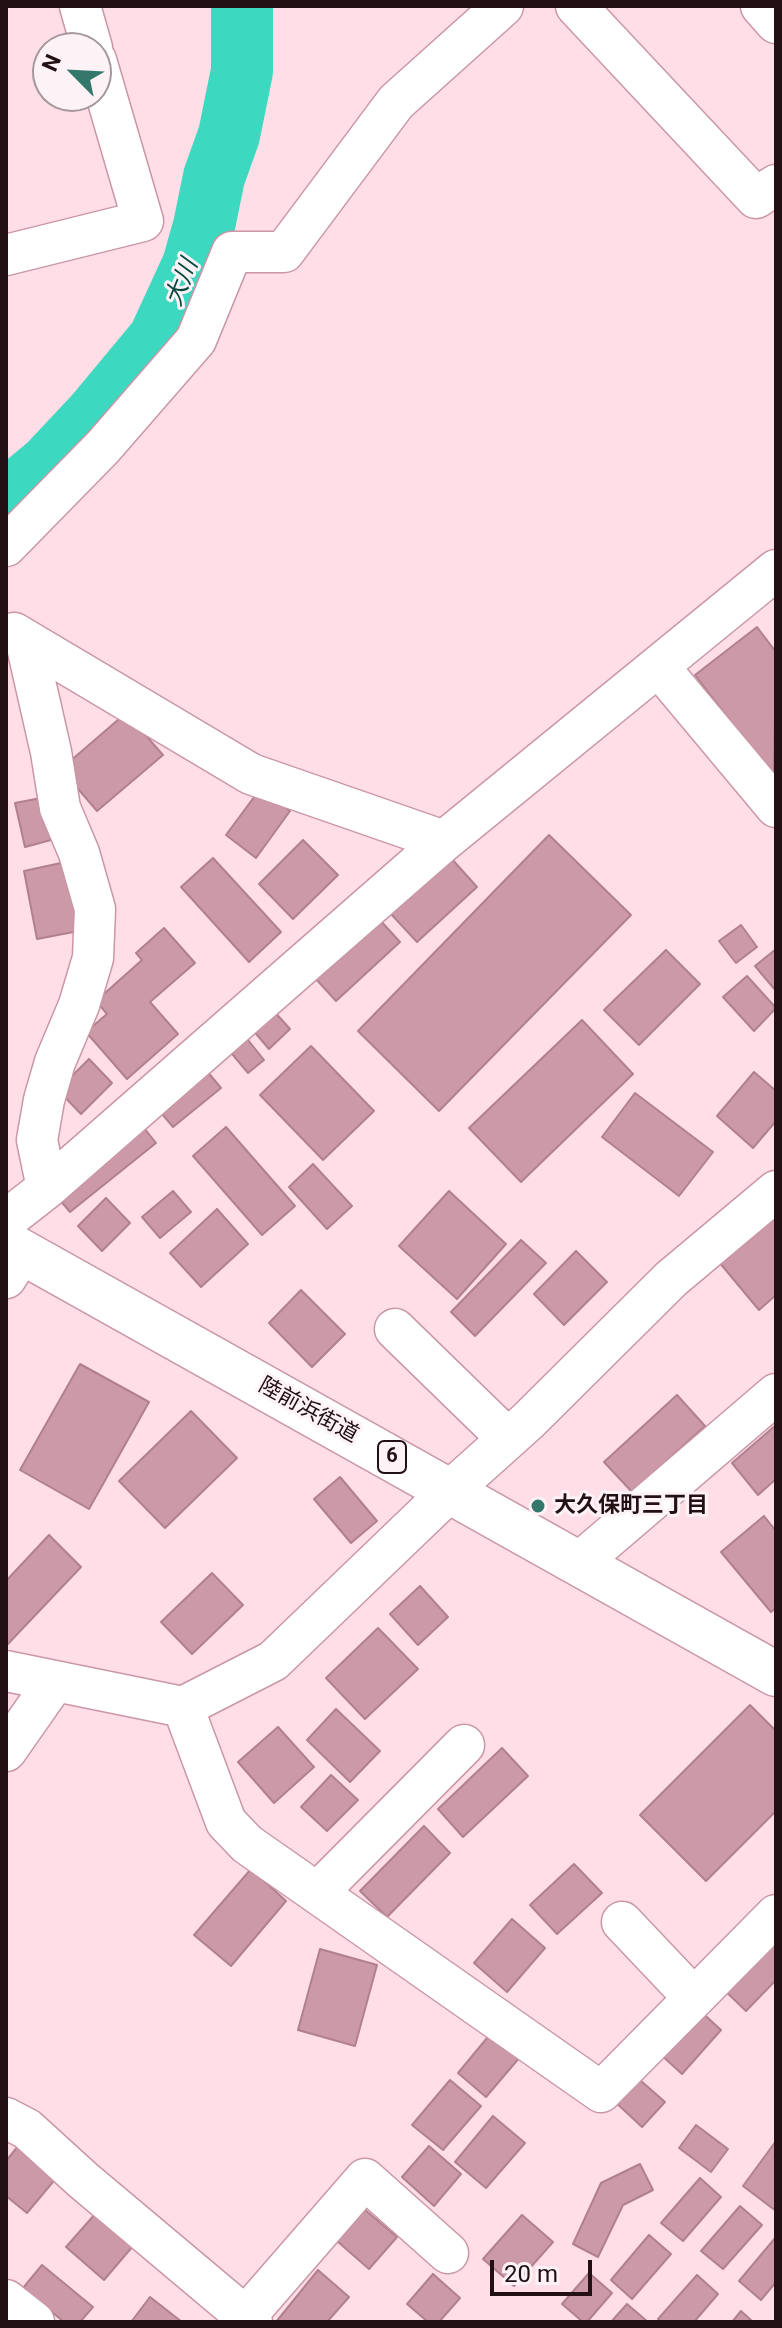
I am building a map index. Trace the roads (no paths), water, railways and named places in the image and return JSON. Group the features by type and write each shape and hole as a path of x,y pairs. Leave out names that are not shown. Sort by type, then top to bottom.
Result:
{"highway":[{"name":"陸前浜街道","path":"10,1248 451,1490 776,1674"}],"street":[{"path":"80,6 87,32"},
{"path":"6,546 103,447 196,340 232,252 284,252 396,102 503,6"},
{"path":"576,6 756,198 776,185"},
{"path":"761,6 776,23"},
{"path":"6,255 143,221 111,112"},
{"path":"10,1248 47,1188 444,841 776,570"},
{"path":"16,635 251,774 444,841"},
{"path":"16,635 51,752 60,808 79,853 95,909 93,958 79,1005 55,1062 37,1140 47,1188"},
{"path":"659,667 776,807"},
{"path":"6,1671 183,1707 273,1661 508,1439 671,1279 776,1191"},
{"path":"395,1329 508,1439"},
{"path":"579,1563 776,1394"},
{"path":"6,1751 55,1681"},
{"path":"183,1707 226,1822 247,1844 601,2092 776,1915"},
{"path":"317,1893 464,1745"},
{"path":"622,1922 694,1998"},
{"path":"6,2118 27,2129 248,2319 365,2179 448,2253"},
{"path":"6,2300 34,2322"}],"waterway":[{"name":"大川","path":"6,501 49,465 95,416 159,339 193,265 214,177 229,135 242,71 242,6"}],"place":[{"name":"大久保町三丁目","path":"538,1506"}]}
